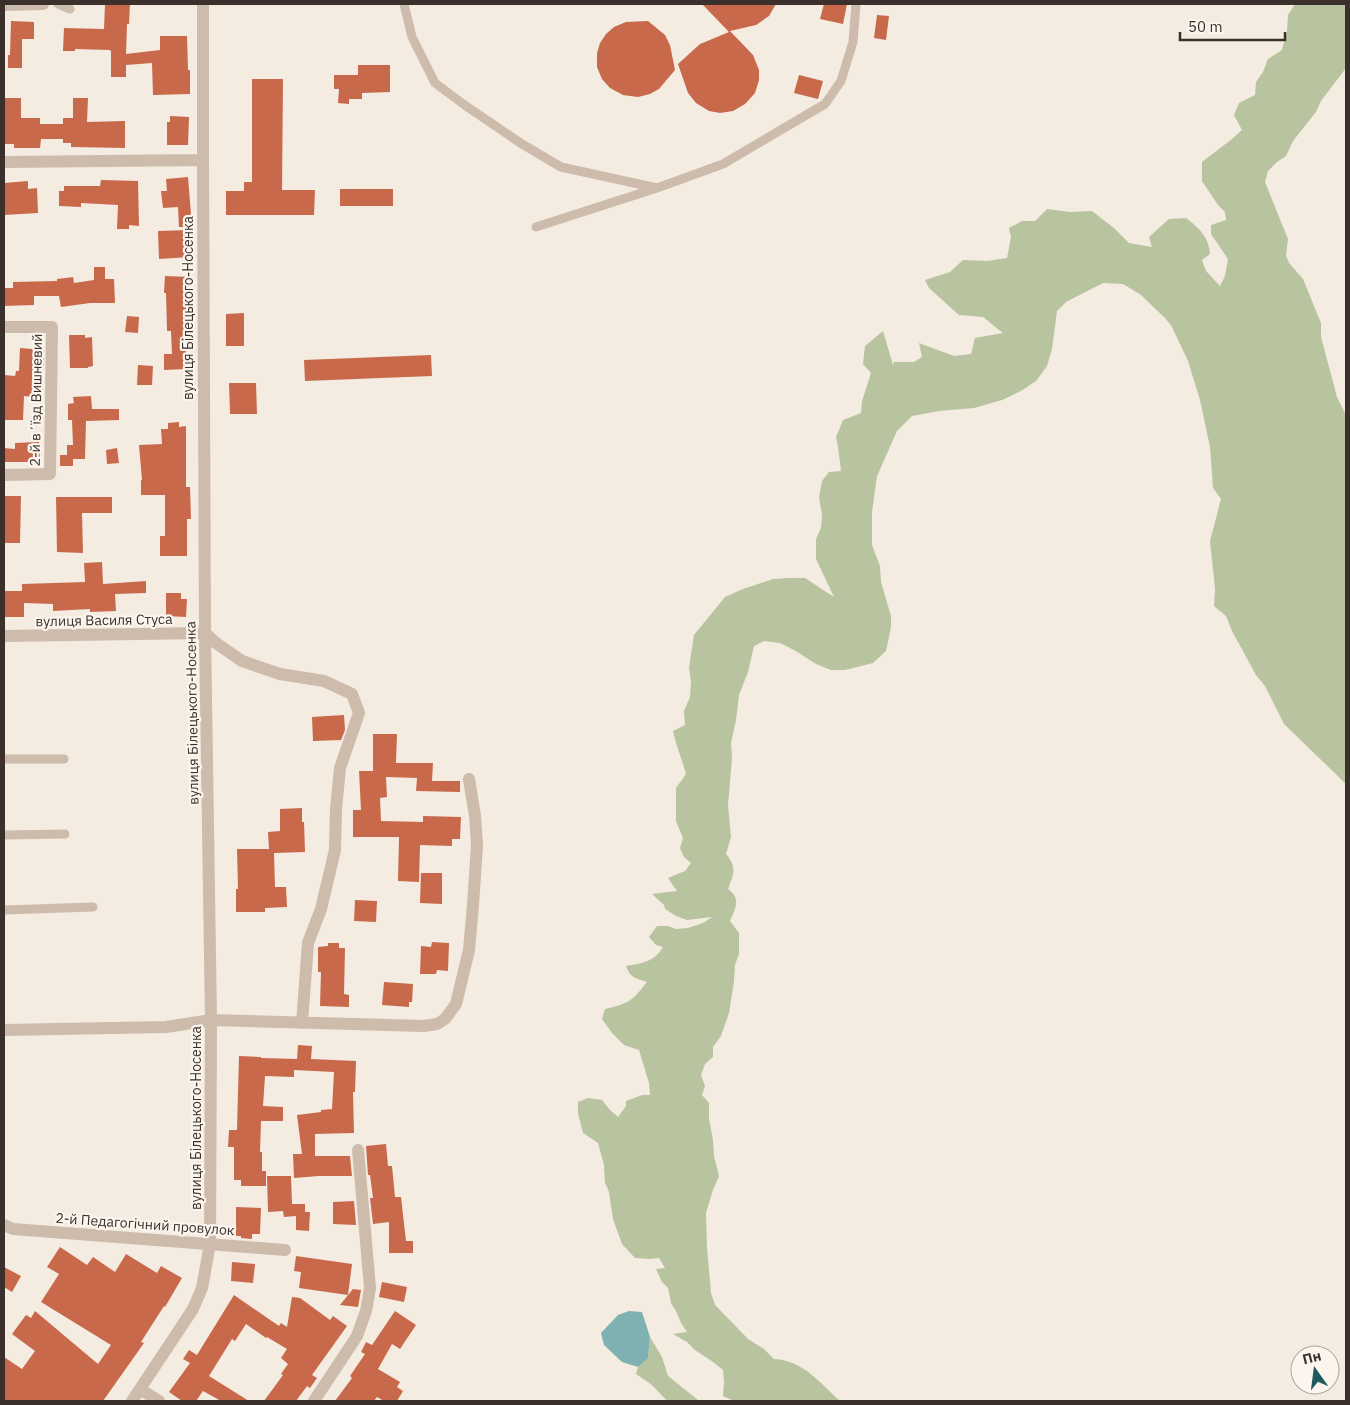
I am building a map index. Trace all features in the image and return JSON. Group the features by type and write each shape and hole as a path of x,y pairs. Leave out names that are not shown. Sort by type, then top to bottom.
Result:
{"street":[{"path":"4,5 43,4"},
{"name":"вулиця Білецького-Носенка","path":"132,1401 193,1309 202,1288 210,1244 211,1020 205,633 203,4"},
{"path":"4,162 202,160"},
{"name":"2-й вʼїзд Вишневий","path":"4,327 52,327 50,474 4,475"},
{"path":"205,633 242,661 280,674 324,681 352,694 358,713 340,768 335,850 321,909 308,943 302,1022"},
{"name":"вулиця Василя Стуса","path":"4,636 205,633"},
{"path":"4,1030 166,1027 211,1020 424,1026 438,1024 445,1019 456,1004 469,950 477,846 475,816 469,779"},
{"path":"314,1401 357,1336 366,1311 370,1288 358,1150"},
{"name":"2-й Педагогічний провулок","path":"4,1225 13,1229 285,1250"},
{"path":"140,1389 159,1401"}],"lane":[{"path":"58,4 70,10"},
{"path":"404,4 412,37 436,83 466,106 522,144 561,167 657,188"},
{"path":"536,227 657,188 723,164 825,104 841,81 853,42 855,5"},
{"path":"4,759 64,759"},
{"path":"4,835 65,834"},
{"path":"4,910 93,907"}],"green space":[{"path":"1295,4 1346,4 1346,68 1321,101 1316,112 1293,141 1286,156 1268,171 1265,182 1288,239 1286,256 1289,263 1303,279 1321,323 1321,337 1337,397 1346,415 1346,784 1284,724 1265,686 1256,675 1232,631 1226,616 1214,606 1215,589 1210,541 1221,499 1213,488 1210,447 1200,400 1188,361 1172,327 1141,295 1123,284 1103,283 1066,302 1057,311 1052,349 1047,366 1036,381 1002,400 974,408 939,411 912,416 897,431 877,476 872,512 872,545 880,566 881,582 891,616 891,627 886,651 873,663 845,670 831,670 816,664 780,643 764,641 754,646 748,672 739,695 731,743 732,758 728,805 731,837 726,854 733,867 733,875 728,889 735,896 736,904 730,921 739,933 739,954 735,965 729,1013 721,1036 713,1047 713,1057 705,1064 701,1075 705,1086 702,1095 709,1103 709,1119 714,1156 719,1176 706,1213 711,1293 715,1305 748,1339 764,1349 774,1359 803,1368 840,1401 734,1401 723,1396 723,1370 687,1342 673,1334 687,1332 671,1303 668,1288 662,1282 656,1269 665,1268 659,1258 635,1258 622,1244 613,1219 609,1192 605,1183 604,1165 598,1143 583,1133 578,1113 578,1102 588,1098 602,1100 618,1117 626,1106 626,1101 642,1095 650,1095 649,1083 639,1050 624,1045 612,1033 602,1019 605,1009 629,1001 647,982 632,976 626,966 648,961 660,952 663,947 656,945 649,937 657,926 668,926 676,929 688,928 703,923 712,917 687,920 676,916 665,909 664,905 652,894 677,891 668,878 685,871 691,863 684,857 680,848 683,838 676,821 676,788 686,774 673,731 685,725 684,711 690,697 691,681 689,668 694,635 725,597 773,579 805,578 834,597 816,559 816,539 821,528 822,514 819,498 822,481 829,472 841,471 836,437 843,420 861,413 862,401 871,373 863,364 865,346 883,331 893,365 894,362 914,362 922,357 919,343 954,356 971,354 975,338 1003,333 983,317 959,315 929,288 925,280 950,272 963,260 987,261 1007,258 1011,237 1009,228 1022,221 1035,221 1047,209 1070,212 1092,211 1114,228 1129,243 1152,247 1149,237 1169,219 1186,218 1199,229 1208,243 1210,254 1202,260 1206,271 1220,286 1225,276 1228,259 1211,234 1211,225 1226,220 1225,212 1202,181 1202,162 1242,130 1234,115 1239,103 1255,95 1256,82 1263,72 1268,59 1282,50 1287,31 1288,15"},
{"path":"650,1337 662,1357 668,1376 698,1400 702,1401 667,1401 652,1385 636,1374 638,1367 648,1357"}],"water":[{"path":"629,1311 642,1312 650,1337 648,1358 638,1367 622,1362 604,1345 601,1333 618,1315"}],"building":[{"path":"105,4 130,4 126,54 160,50 160,36 187,36 190,94 153,95 152,63 126,65 126,77 111,77 111,51 75,49 75,51 63,51 64,28 104,29"},
{"path":"702,4 776,4 769,16 756,25 730,31 753,55 759,70 759,80 755,93 745,104 733,111 720,113 709,111 696,103 688,93 678,64 700,44 729,32"},
{"path":"824,4 847,4 843,24 820,19"},
{"path":"877,15 889,16 886,40 874,38"},
{"path":"11,21 34,22 34,39 22,39 22,68 8,68"},
{"path":"648,21 665,35 670,45 675,70 659,89 650,94 638,97 623,95 610,88 602,79 597,67 597,53 600,43 614,27 626,22"},
{"path":"358,65 390,65 390,92 362,93 362,99 349,99 349,104 338,103 339,89 334,89 334,75 358,75"},
{"path":"799,75 823,81 818,99 794,93"},
{"path":"252,79 283,79 282,190 315,190 314,215 226,215 226,191 244,191 244,182 252,182"},
{"path":"4,98 21,98 21,118 40,118 40,124 63,124 63,118 73,118 73,98 88,98 87,122 125,121 125,148 71,147 71,143 63,143 63,139 41,139 40,148 14,148 14,144 4,144"},
{"path":"170,116 189,117 188,145 167,145 167,122 170,122"},
{"path":"188,177 192,227 179,227 178,207 163,208 161,191 167,191 166,179"},
{"path":"101,180 138,181 139,226 129,225 129,229 117,229 118,205 81,203 81,207 59,206 59,191 64,191 64,186 100,186"},
{"path":"28,181 28,189 37,188 38,213 4,215 4,183"},
{"path":"340,189 393,189 393,206 340,206"},
{"path":"189,230 190,257 159,259 158,231"},
{"path":"94,267 105,267 105,279 114,279 115,303 90,303 61,307 59,296 34,296 34,305 4,306 4,288 13,288 13,282 57,281 57,279 73,277 74,283 94,280"},
{"path":"165,276 191,277 190,294 186,294 186,369 164,370 164,354 172,354 171,331 167,331 166,293 164,293"},
{"path":"244,313 244,346 226,346 226,314"},
{"path":"127,316 139,317 138,333 125,332"},
{"path":"69,335 85,335 85,338 92,337 93,366 88,368 70,368"},
{"path":"20,348 44,350 42,398 24,396 23,420 4,420 4,375 15,376 16,371 19,371"},
{"path":"431,355 432,376 305,381 304,360"},
{"path":"138,365 153,366 152,385 137,385"},
{"path":"229,383 256,383 257,414 230,414"},
{"path":"91,396 92,409 119,409 119,420 86,421 85,459 73,459 73,466 60,466 60,455 67,455 67,445 73,445 72,420 68,420 68,404 74,403 73,397"},
{"path":"179,422 179,427 186,426 186,487 190,487 191,519 187,519 187,556 160,556 160,536 165,536 165,495 141,495 142,480 139,445 162,444 161,429 168,429 168,423"},
{"path":"39,442 40,462 4,462 4,448 15,449 15,443"},
{"path":"117,448 119,463 107,464 106,450"},
{"path":"4,496 21,496 20,543 4,543"},
{"path":"56,497 112,497 112,513 82,513 83,553 57,552"},
{"path":"102,562 103,584 146,581 146,593 115,594 116,611 90,612 90,609 53,611 53,604 24,603 24,617 5,617 5,591 22,591 22,584 85,582 84,563"},
{"path":"166,593 181,593 181,599 187,599 186,617 166,616"},
{"path":"344,715 345,730 341,740 313,741 312,717"},
{"path":"373,734 397,734 396,763 433,763 432,781 460,781 460,792 416,791 417,778 386,777 387,797 380,798 381,821 423,822 423,816 461,817 460,839 452,839 452,846 420,845 419,882 398,881 399,837 353,837 353,810 361,810 359,771 373,771"},
{"path":"302,808 305,852 274,853 275,887 286,887 287,907 265,908 265,912 236,912 236,889 238,889 237,849 269,849 268,832 280,831 280,809"},
{"path":"421,873 442,873 442,904 420,903"},
{"path":"355,900 377,901 376,922 354,921"},
{"path":"432,942 449,943 448,971 437,970 436,974 420,974 421,946 431,947"},
{"path":"328,943 339,943 339,948 345,948 344,994 349,995 349,1007 320,1006 321,972 318,972 318,947 328,946"},
{"path":"384,982 413,984 412,1002 409,1002 409,1007 382,1005"},
{"path":"298,1045 312,1046 311,1059 356,1061 355,1092 353,1092 354,1133 315,1134 315,1156 350,1156 352,1176 294,1178 293,1154 302,1154 297,1115 332,1109 334,1072 294,1070 294,1077 265,1076 263,1106 283,1107 283,1121 261,1121 260,1152 262,1152 262,1171 266,1171 266,1186 241,1186 241,1180 234,1180 234,1147 228,1147 229,1130 237,1130 239,1056 297,1059"},
{"path":"386,1144 388,1166 392,1166 395,1197 401,1197 406,1241 413,1241 413,1253 389,1253 389,1222 373,1224 370,1198 373,1198 370,1175 368,1175 366,1146"},
{"path":"267,1176 291,1176 292,1204 305,1204 305,1212 310,1212 309,1231 296,1230 296,1216 284,1217 283,1211 268,1212"},
{"path":"354,1201 356,1225 333,1224 333,1202"},
{"path":"236,1207 261,1208 260,1234 252,1234 252,1239 236,1236"},
{"path":"60,1247 87,1265 93,1257 115,1272 126,1254 157,1273 161,1266 182,1278 141,1342 144,1343 103,1401 4,1401 4,1357 22,1369 35,1351 12,1334 26,1315 31,1318 35,1311 98,1364 111,1345 41,1302 59,1274 47,1267"},
{"path":"296,1256 352,1264 348,1295 299,1288 301,1272 294,1271"},
{"path":"232,1262 255,1264 253,1283 231,1281"},
{"path":"4,1267 21,1276 12,1292 4,1287"},
{"path":"382,1282 407,1287 404,1302 379,1297"},
{"path":"353,1289 361,1290 358,1307 340,1305"},
{"path":"234,1295 279,1326 281,1323 287,1327 292,1297 300,1298 330,1320 333,1316 347,1326 312,1375 317,1378 310,1388 307,1386 296,1401 264,1401 283,1375 281,1374 288,1364 281,1358 287,1349 266,1338 246,1324 235,1341 232,1339 209,1376 249,1401 221,1401 203,1391 196,1401 182,1401 169,1392 190,1363 183,1359 189,1350 197,1355"},
{"path":"395,1311 416,1325 400,1349 392,1344 378,1369 400,1382 397,1387 403,1391 397,1401 384,1401 377,1397 374,1401 335,1401 352,1378 350,1376 365,1354 361,1352 366,1342 372,1345"}]}
